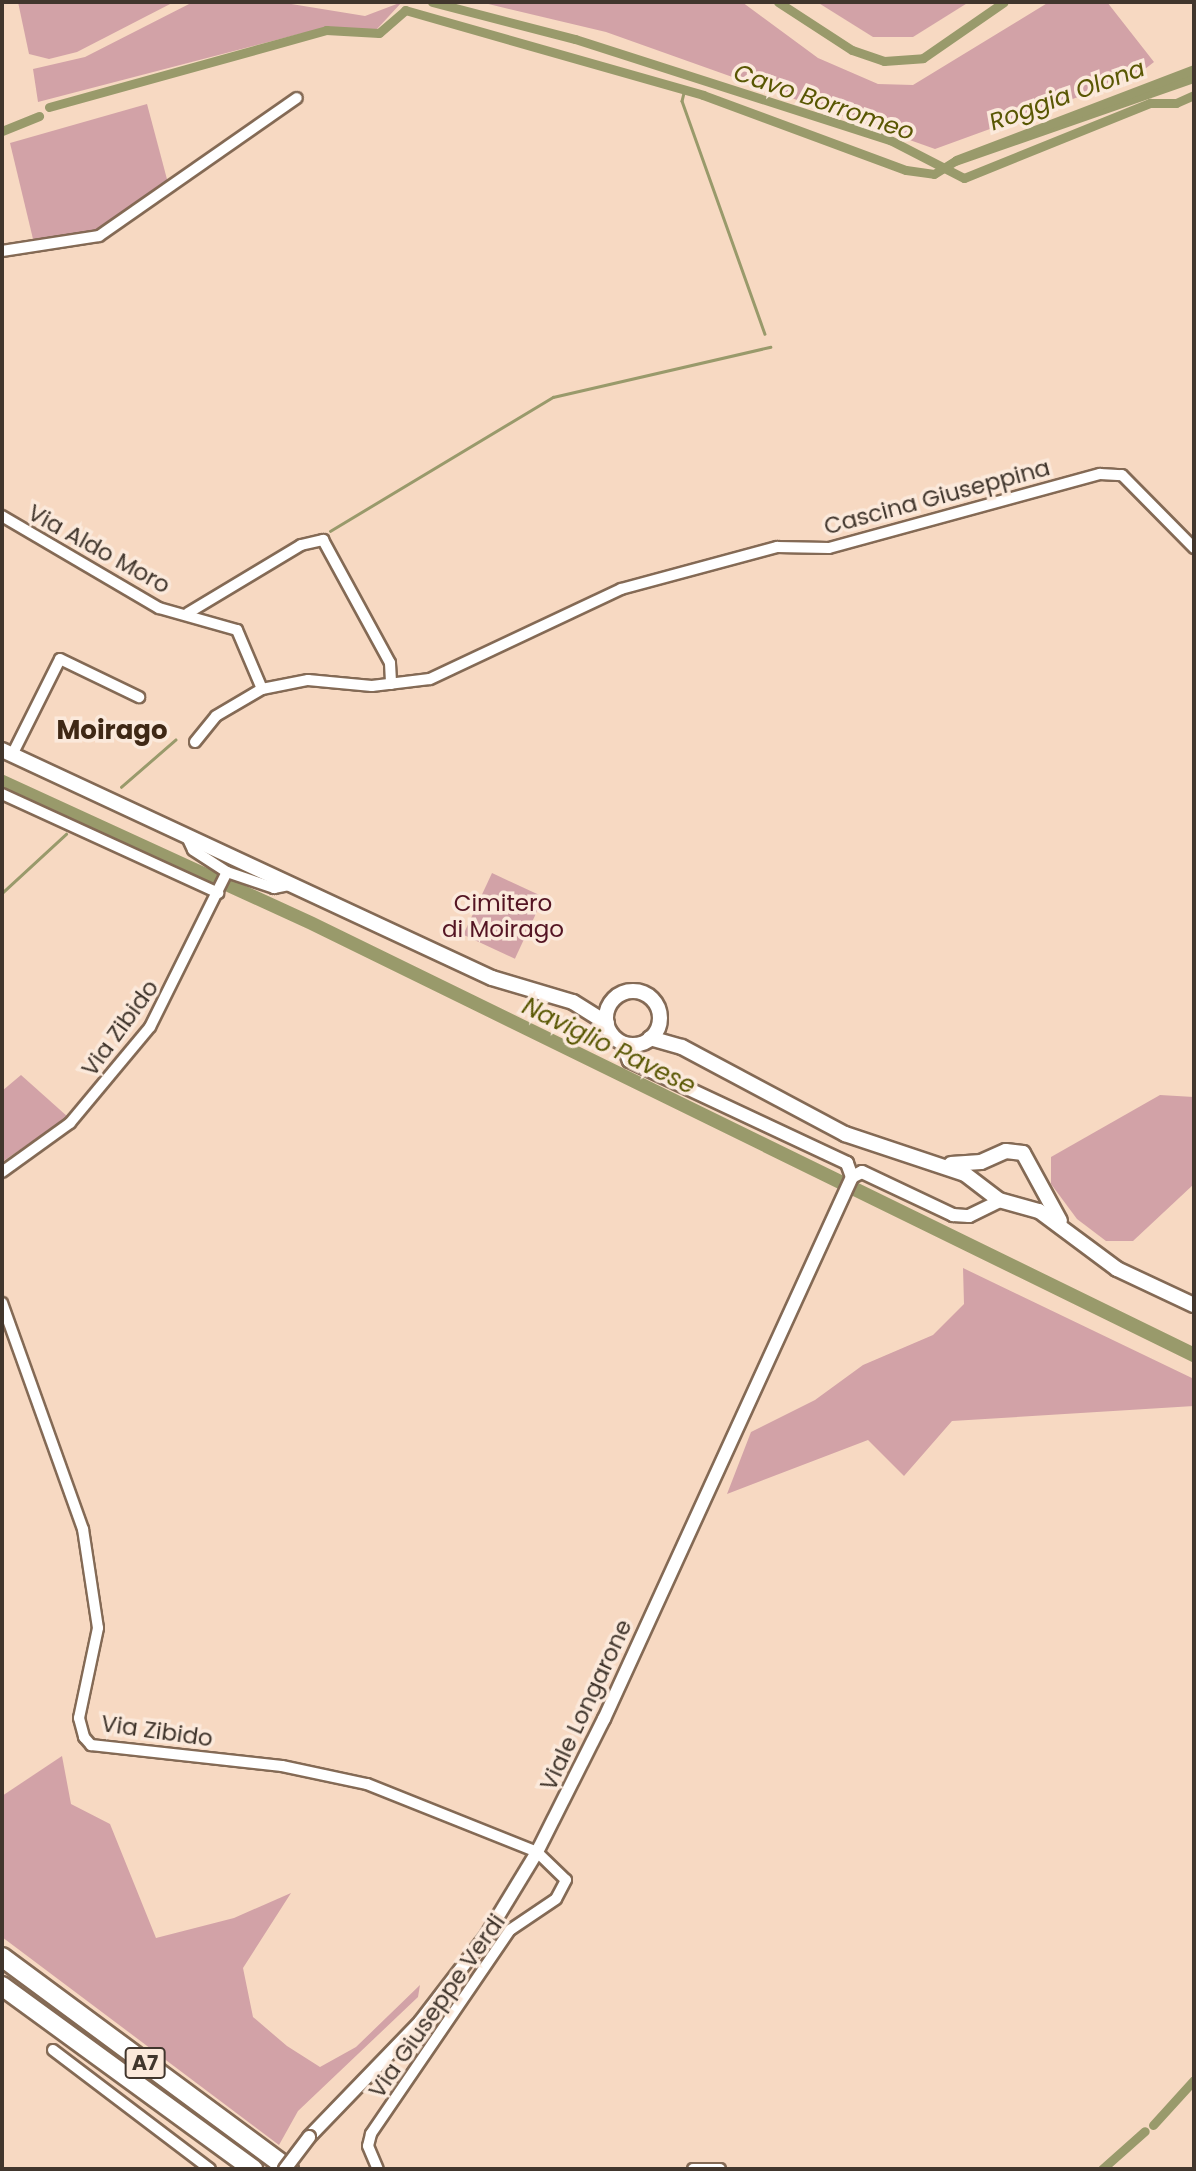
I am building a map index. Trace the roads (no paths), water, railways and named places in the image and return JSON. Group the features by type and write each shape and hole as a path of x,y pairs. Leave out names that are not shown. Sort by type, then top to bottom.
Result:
{"highway":[{"name":"A7","path":"2,1957 287,2169"},
{"name":"A7","path":"2,1986 253,2169"}],"main road":[{"path":"7,752 492,978 573,1002 607,1023 621,1042 629,1061 847,1163 852,1177 862,1172 953,1215 969,1216 1033,1191 1036,1170"},
{"path":"573,1002 613,1000 630,991 644,993 655,1002 660,1019 702,1057"},
{"path":"607,1023 613,1000"},
{"path":"650,1038 660,1019"},
{"path":"621,1042 650,1038 702,1057 845,1134 931,1162 987,1188 1007,1202 1034,1208 1117,1269 1194,1305"},
{"path":"931,1162 970,1164 996,1155 1019,1152 1036,1170 1069,1233"},
{"path":"987,1188 986,1169 996,1155"},
{"name":"Viale Longarone","path":"287,2169 309,2137 420,2022 485,1936 537,1852 624,1678 852,1177"}],"street":[{"path":"2,251 99,236 297,98"},
{"name":"Cascina Giuseppina","path":"262,689 326,679 391,684 430,679 575,605 668,574 777,547 829,548 1100,474 1122,475 1194,548"},
{"name":"Via Aldo Moro","path":"2,516 143,600 188,613 244,638 262,689"},
{"path":"188,613 301,545 323,540 390,663 391,684"},
{"path":"7,752 60,659 139,696"},
{"path":"195,742 215,716 262,689"},
{"path":"2,794 218,893"},
{"path":"187,837 193,850 227,872 274,888 289,885"},
{"name":"Via Zibido","path":"2,1172 70,1123 150,1027 227,872"},
{"name":"Via Zibido","path":"2,1303 83,1529 98,1628 79,1718 84,1737 91,1745 282,1766 367,1784 537,1852"},
{"name":"Via Giuseppe Verdi","path":"378,2169 368,2146 371,2134 510,1930 564,1890 561,1870 537,1852"},
{"path":"53,2050 210,2169"},
{"path":"694,2169 720,2169"}],"waterway":[{"name":"Cavo Borromeo","path":"432,2 575,39 890,140 964,178 1150,103 1176,103 1194,95"},
{"path":"778,2 852,50 884,61 923,58 1004,2"},
{"path":"49,107 326,30 379,33 405,10 703,95 906,170 934,174 955,161 1194,78"},
{"name":"Roggia Olona","path":"956,160 1194,69"},
{"path":"685,89 682,101 765,334"},
{"path":"2,131 39,116"},
{"path":"330,531 553,397 770,347"},
{"path":"121,787 175,740"},
{"path":"2,893 66,834"},
{"path":"1153,2125 1194,2080"},
{"path":"1102,2169 1145,2131"}],"district":[{"name":"Moirago","path":"112,731"}],"park label":[{"name":"Cimitero di Moirago","path":"503,916"}],"water label":[{"name":"Naviglio Pavese","path":"609,1046"}]}
